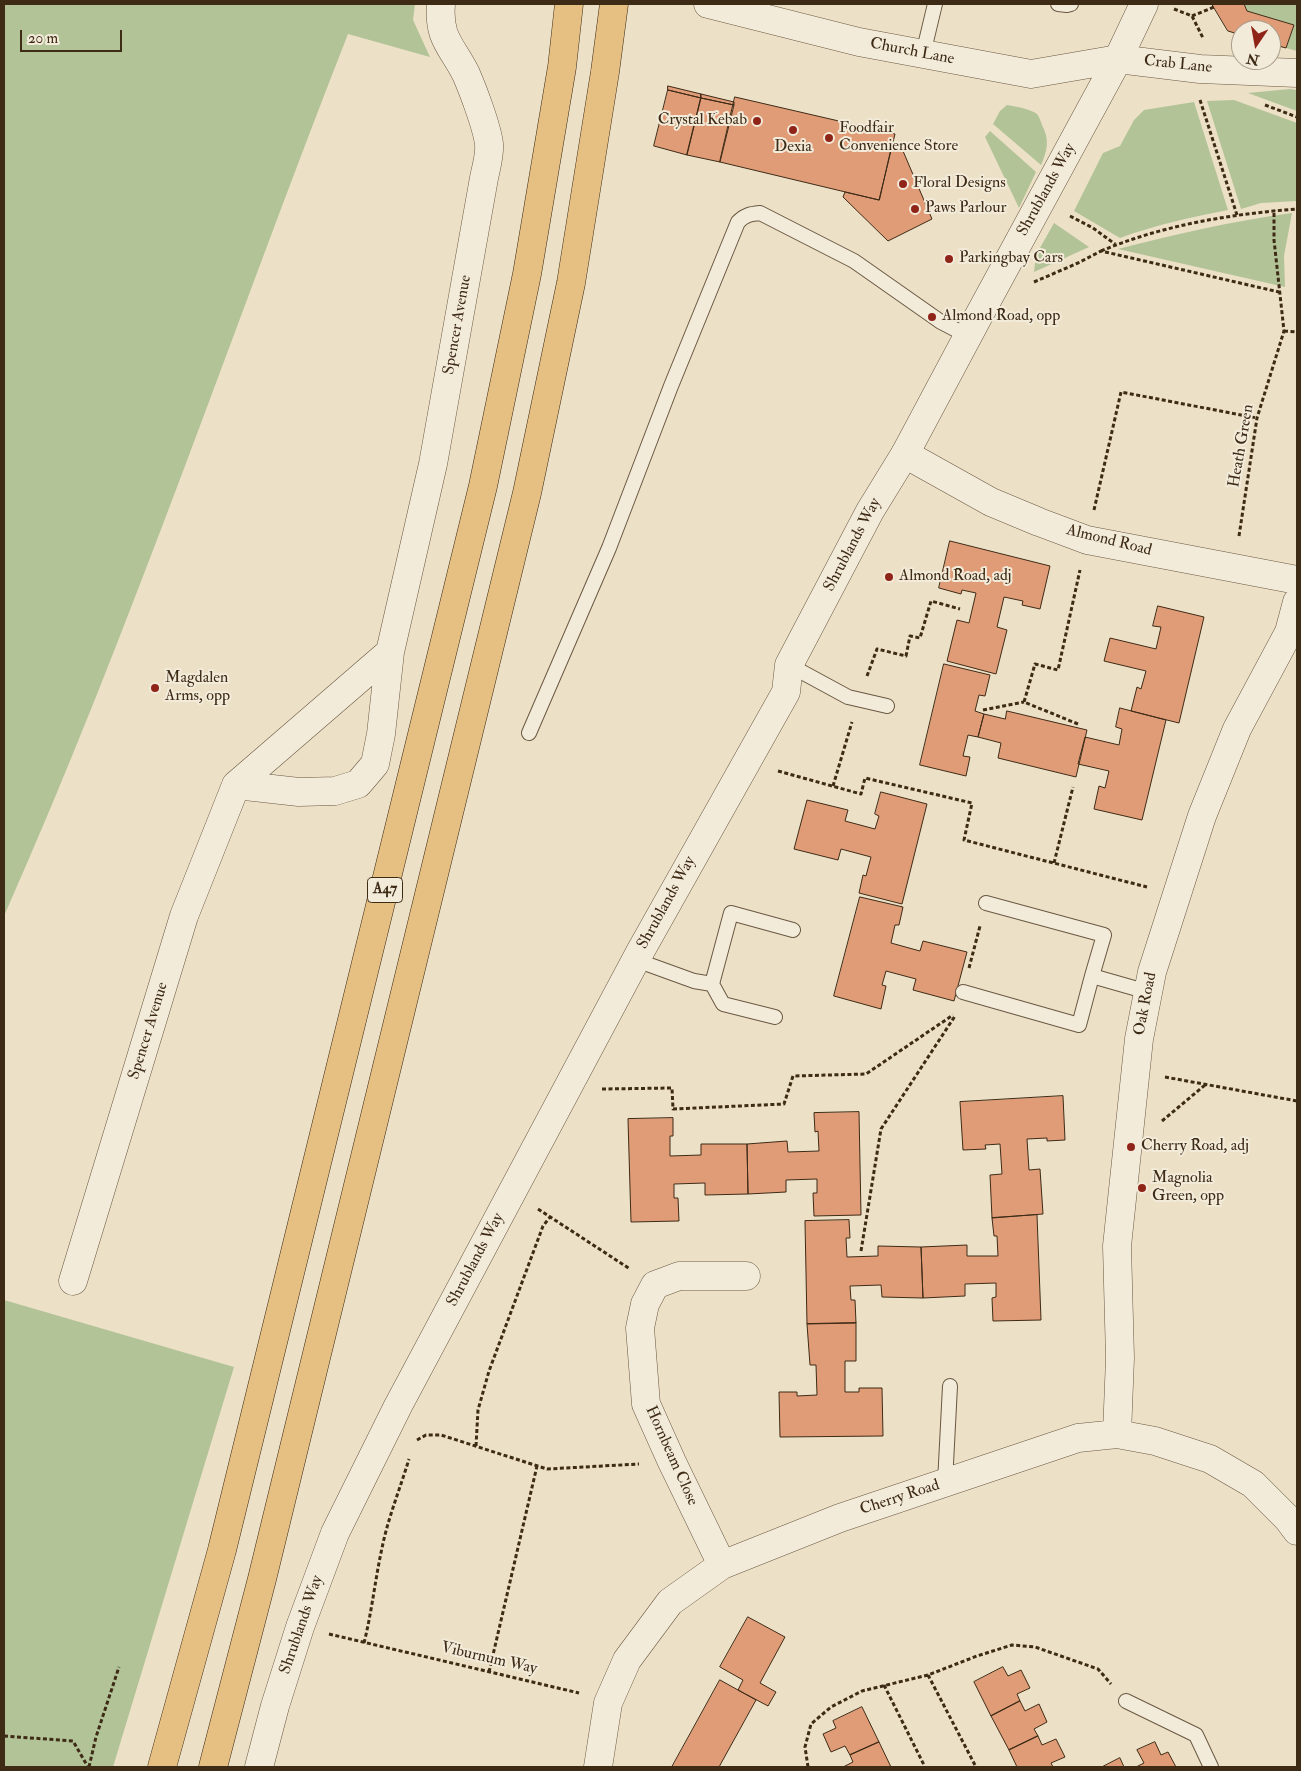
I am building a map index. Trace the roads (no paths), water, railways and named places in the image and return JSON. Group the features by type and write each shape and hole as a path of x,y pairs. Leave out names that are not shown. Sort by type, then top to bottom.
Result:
{"highway":[{"name":"A47","path":"162,1767 222,1550 483,486 527,274 562,67 569,4"},
{"path":"213,1767 284,1493 527,493 571,283 614,4"}],"street":[{"name":"Spencer Avenue","path":"236,785 299,792 335,791 358,784 375,764 381,734 390,652 433,464 489,144 466,74 445,39 440,20 441,4"},
{"name":"Church Lane","path":"708,4 859,42 1031,74 1118,59"},
{"name":"Shrublands Way","path":"259,1767 275,1706 297,1636 335,1533 398,1406 636,960 786,692 789,665 870,511 905,454 1118,59 1144,4"},
{"name":"Crab Lane","path":"1118,59 1200,69 1297,73"},
{"name":"Almond Road","path":"905,454 991,502 1087,540 1297,580"},
{"name":"Oak Road","path":"1117,1434 1120,1358 1117,1246 1139,1039 1152,972 1202,816 1236,729 1289,632 1297,602"},
{"name":"Spencer Avenue","path":"73,1282 184,916 236,785 390,652"},
{"name":"Hornbeam Close","path":"722,1565 646,1404 640,1328 645,1304 655,1285 678,1276 746,1276"},
{"name":"Cherry Road","path":"598,1767 608,1703 627,1660 670,1602 722,1565 840,1518 1078,1438 1117,1434 1156,1441 1210,1460 1253,1484 1288,1519 1297,1531"}],"lane":[{"path":"922,54 935,4"},
{"path":"1058,4 1071,4"},
{"path":"529,733 609,548 671,386 738,222 743,217 760,213 854,261 941,322 968,336"},
{"path":"789,665 848,697 887,706"},
{"path":"963,992 1079,1024 1104,935 986,903"},
{"path":"775,1017 723,1004 712,984 731,913 793,930"},
{"path":"636,960 694,981 712,984"},
{"path":"1092,976 1148,992"},
{"path":"945,1483 950,1386"},
{"path":"1126,1701 1196,1735 1210,1767"}],"place":[{"name":"Crystal Kebab","path":"757,121"},
{"name":"Dexia","path":"793,130"},
{"name":"Foodfair Convenience Store","path":"829,138"},
{"name":"Floral Designs","path":"903,184"},
{"name":"Paws Parlour","path":"915,209"},
{"name":"Parkingbay Cars","path":"949,259"},
{"name":"Almond Road, opp","path":"932,317"},
{"name":"Almond Road, adj","path":"889,577"},
{"name":"Magdalen Arms, opp","path":"155,688"},
{"name":"Cherry Road, adj","path":"1131,1147"},
{"name":"Magnolia Green, opp","path":"1142,1188"}]}
